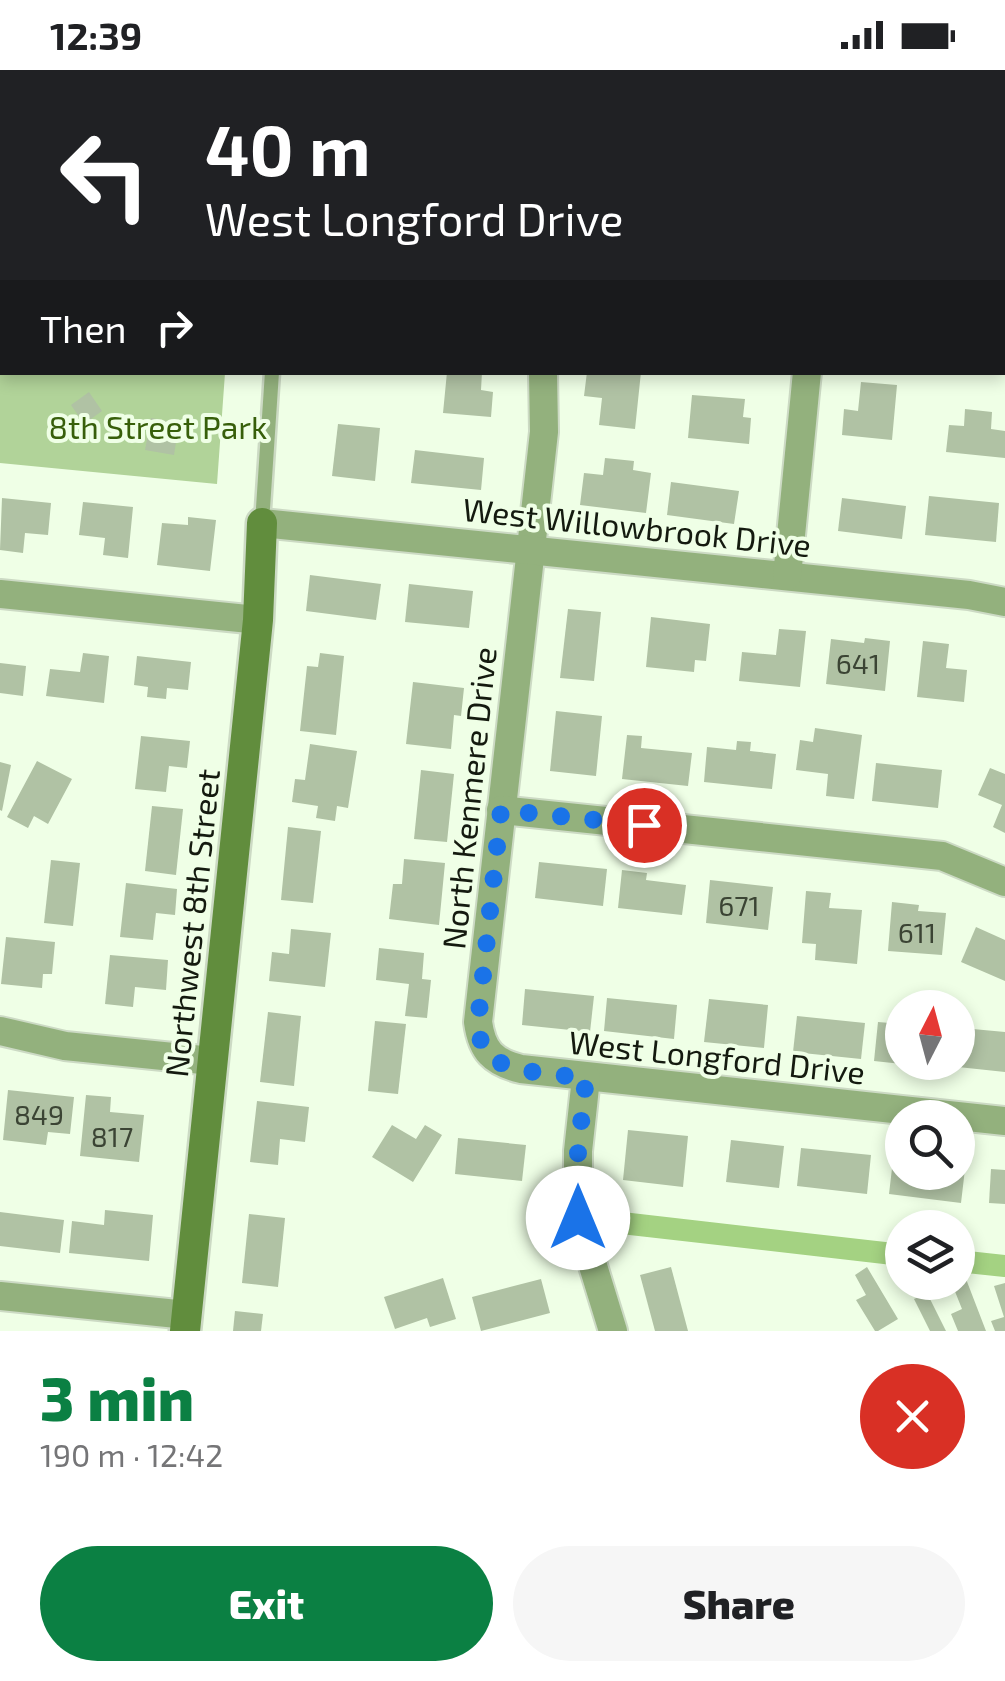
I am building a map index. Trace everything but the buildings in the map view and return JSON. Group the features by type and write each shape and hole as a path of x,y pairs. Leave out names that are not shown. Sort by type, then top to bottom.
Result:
{"street":[{"name":"North Kenmere Drive","path":"486,1053 478,1022 544,432 543,375"},
{"path":"787,576 807,375"},
{"name":"West Willowbrook Drive","path":"262,522 969,595 1005,602"},
{"name":"Northwest 8th Street","path":"186,1323 258,620 262,522"},
{"path":"0,594 258,620"},
{"path":"501,810 942,856 1005,882"},
{"path":"0,1031 66,1046 212,1061"},
{"name":"West Longford Drive","path":"486,1053 502,1064 521,1069 586,1078 1005,1121"},
{"path":"586,1078 578,1151 578,1218 613,1331"},
{"path":"0,1296 186,1323"}],"lane":[{"path":"262,522 272,375"}],"green space":[{"name":"8th Street Park","path":"0,375 225,375 217,484 0,463"}],"waterway":[{"path":"613,1222 885,1253"},
{"path":"975,1263 1005,1266"}],"route":[{"path":"578,1218 578,1151 586,1078 502,1064 486,1053 480,1039 478,1022 501,810 644,825"}]}
